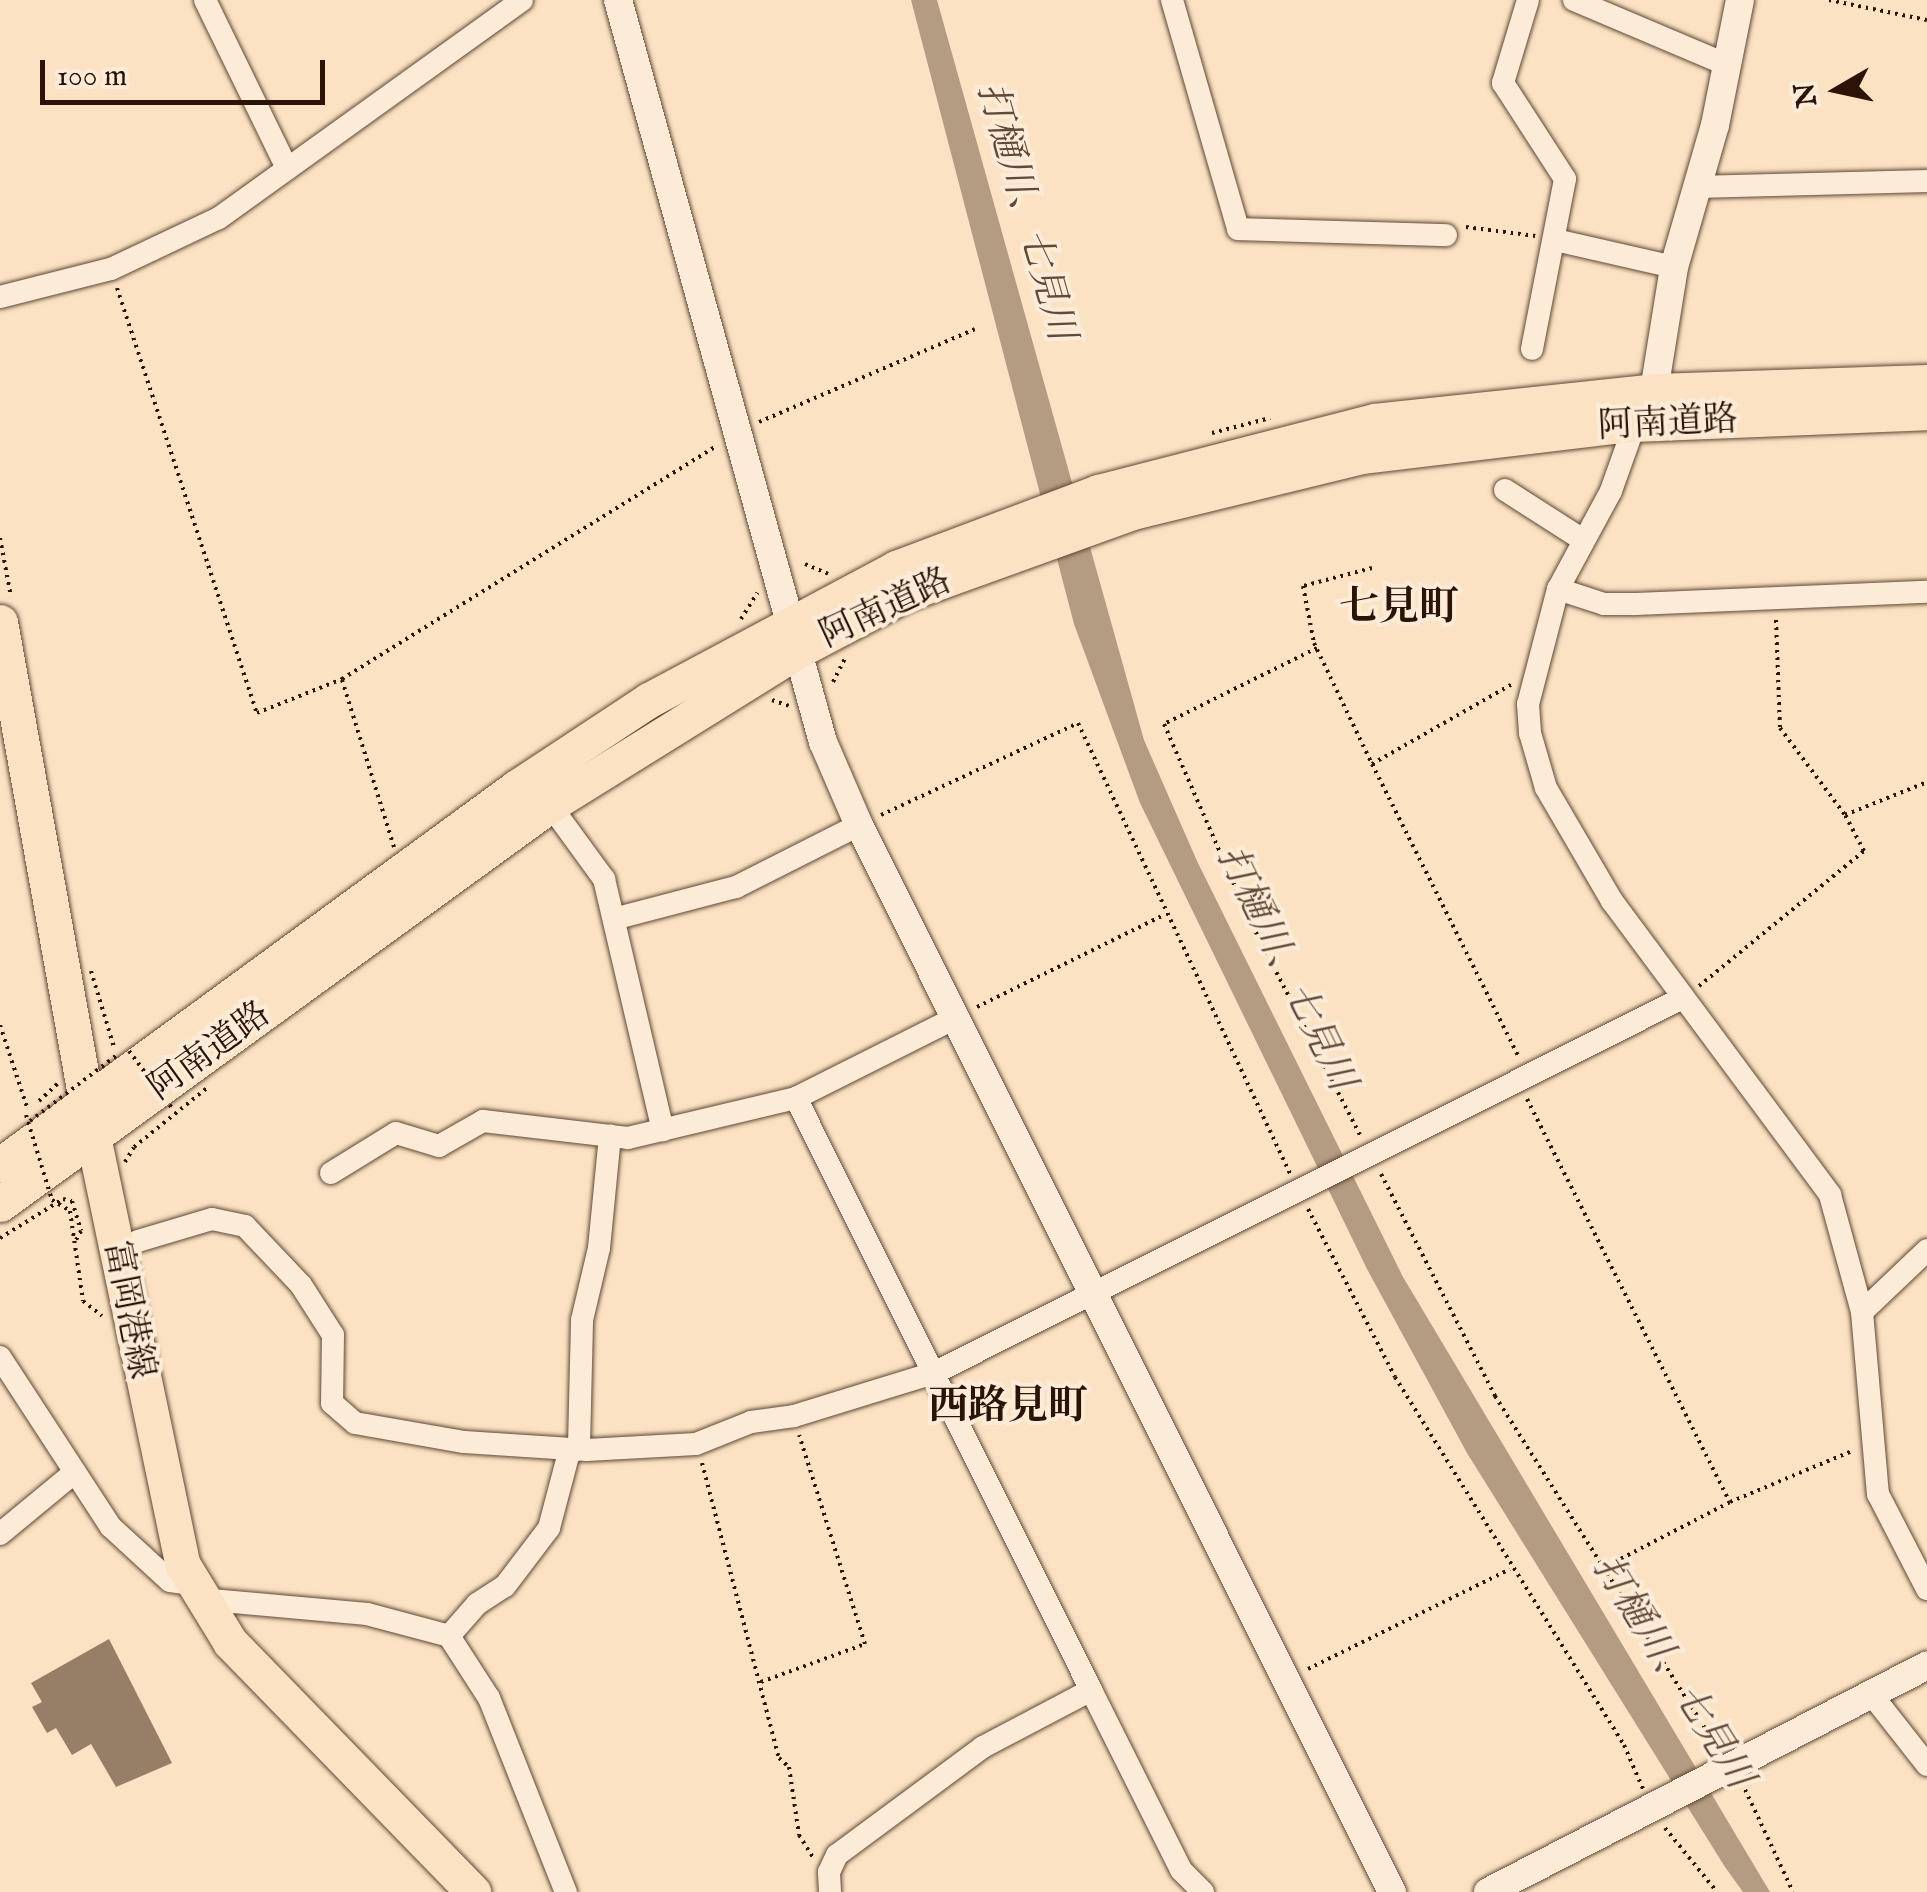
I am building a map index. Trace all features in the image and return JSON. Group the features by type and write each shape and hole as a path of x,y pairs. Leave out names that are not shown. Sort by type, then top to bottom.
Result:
{"main road":[{"name":"阿南道路","path":"0,1204 90,1120 404,870 650,700 794,635 905,594 1024,534 1374,421 1654,391 1927,382"},
{"name":"阿南道路","path":"1099,508 1362,456 1632,424 1927,412"},
{"name":"富岡港線","path":"0,622 90,1120 170,1521 196,1592 230,1642 473,1892"},
{"name":"阿南道路","path":"0,1165 90,1120 794,635"}],"street":[{"path":"205,0 287,168"},
{"path":"0,297 111,269 220,218 522,0"},
{"path":"618,0 823,742 859,825 1392,1892"},
{"path":"1172,0 1238,229 1446,236"},
{"path":"1528,0 1503,83 1565,179 1532,349"},
{"path":"1574,0 1728,65"},
{"path":"1740,0 1728,65 1674,267 1654,391 1632,424 1611,490 1580,538 1558,589 1534,677 1530,733 1546,788 1612,901 1830,1195 1862,1312 1878,1494 1927,1589"},
{"path":"1697,188 1927,182"},
{"path":"1555,240 1674,267"},
{"path":"1506,490 1580,538"},
{"path":"1558,589 1604,604 1927,592"},
{"path":"550,805 604,879 663,1130"},
{"path":"616,918 736,887 859,825"},
{"path":"138,1241 212,1219 244,1226 300,1285 333,1335 332,1403 355,1422 464,1442 578,1445 587,1450 696,1444 751,1422 794,1416 934,1373 1683,998"},
{"path":"331,1173 396,1133 439,1146 483,1121 610,1136 663,1130 796,1098 955,1018"},
{"path":"796,1098 1181,1870 1203,1892"},
{"path":"450,1636 477,1604 505,1586 549,1528 568,1456 578,1445 582,1320 598,1248 610,1136"},
{"path":"1862,1312 1927,1250"},
{"path":"0,1358 111,1527 170,1581 196,1592 367,1614 450,1636 489,1698 566,1892"},
{"path":"0,1534 75,1472"},
{"path":"1488,1892 1927,1666"},
{"path":"830,1882 838,1855 982,1746 1091,1690"},
{"path":"1872,1695 1927,1765"}],"path":[{"path":"1829,0 1927,20"},
{"path":"1446,236 1455,227 1478,226 1555,240"},
{"path":"111,269 257,713 342,679 738,431 975,330"},
{"path":"1372,568 1303,586 1317,648 1730,1502"},
{"path":"738,623 758,589"},
{"path":"1683,998 1864,851 1846,815 1780,728 1775,599"},
{"path":"1317,648 1164,724 1249,918 1495,1396 1600,1569 1729,1766 1793,1892"},
{"path":"1372,764 1438,732 1523,677 1534,677"},
{"path":"342,679 404,870"},
{"path":"859,825 1078,723 1164,914 1395,1377 1510,1569 1624,1744 1655,1804 1717,1892"},
{"path":"1846,815 1927,782"},
{"path":"955,1018 1164,914"},
{"path":"28,1117 117,1055 98,1004"},
{"path":"0,1025 52,1200 70,1211 73,1230"},
{"path":"129,1051 172,1108"},
{"path":"162,1126 208,1092 207,1082"},
{"path":"0,1238 63,1198 72,1201 81,1230 74,1242"},
{"path":"761,1682 865,1644 794,1416"},
{"path":"696,1444 778,1758 789,1767 800,1835 830,1882"},
{"path":"1600,1569 1843,1450 1872,1454"},
{"path":"1286,1680 1510,1569"}],"shaded area":[{"path":"911,0 937,0 1144,740 1197,861 1403,1277 1770,1892 1743,1892 1725,1867 1467,1453 1367,1269 1140,803 1074,624"}],"building":[{"path":"109,1639 172,1763 116,1787 91,1744 72,1755 56,1728 47,1733 32,1707 42,1702 31,1683"}],"district":[{"name":"七見町","path":"1399,609"},
{"name":"西路見町","path":"1008,1408"}],"water label":[{"name":"打樋川、七見川","path":"1024,212"},
{"name":"打樋川、七見川","path":"1284,969"},
{"name":"打樋川、七見川","path":"1671,1673"}]}
